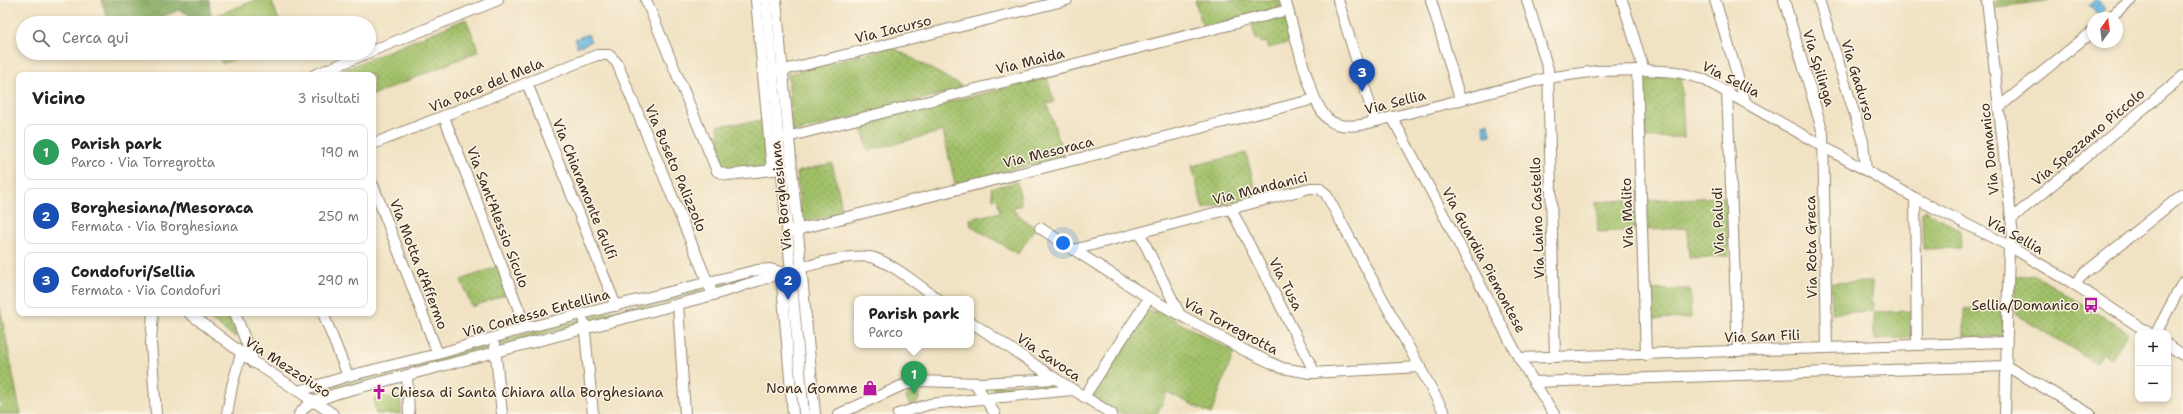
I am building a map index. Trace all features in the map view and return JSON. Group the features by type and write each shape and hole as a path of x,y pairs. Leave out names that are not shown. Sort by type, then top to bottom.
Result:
{"street":[{"path":"376,50 498,0"},
{"path":"646,0 715,169 725,175 777,169"},
{"name":"Via Borghesiana","path":"756,0 777,169 788,232 797,270 815,414"},
{"name":"Via Borghesiana","path":"766,0 777,72 784,138 798,229 797,270 804,414"},
{"name":"Via Borghesiana","path":"776,0 777,72"},
{"name":"Via Iacurso","path":"777,72 1067,0"},
{"path":"1338,0 1375,121"},
{"path":"1431,0 1460,100"},
{"name":"Via Laino Castello","path":"1527,0 1548,69 1547,78 1555,357"},
{"name":"Via Malito","path":"1622,0 1641,70 1646,355"},
{"path":"1715,0 1745,101"},
{"name":"Via Spilinga","path":"1784,0 1822,126 1823,145"},
{"name":"Via Gadurso","path":"1819,0 1863,141 1866,170"},
{"name":"Via Domanico","path":"1987,0 2013,236 2009,246 2005,414"},
{"path":"2116,12 2131,0"},
{"name":"Via Sellia","path":"1287,5 1315,100 1325,116 1335,124 1350,126 1375,121 1547,78 1592,72 1641,70 1690,74 1727,91 1915,198 2009,246 2074,284 2144,330"},
{"name":"Via Maida","path":"784,138 1287,5"},
{"path":"1999,107 2087,36"},
{"name":"Via Pace del Mela","path":"376,143 597,55 609,55"},
{"name":"Via Buseto Palizzolo","path":"609,55 617,63 713,295"},
{"path":"321,72 351,60"},
{"name":"Via Spezzano Piccolo","path":"2011,219 2183,76"},
{"name":"Via Chiaramonte Gulfi","path":"527,83 616,306"},
{"name":"Via Paludi","path":"1727,91 1738,351"},
{"name":"Via Mesoraca","path":"788,232 1315,100"},
{"name":"Via Sant'Alessio Siculo","path":"444,117 526,328"},
{"name":"Via Guardia Piemontese","path":"1392,117 1520,358 1554,414"},
{"name":"Via Borghesiana","path":"777,169 784,138"},
{"name":"Via Rota Greca","path":"1823,145 1827,348"},
{"name":"Via Mandanici","path":"1073,250 1140,234 1317,187 1323,190 1445,414"},
{"name":"Via Motta d'Affermo","path":"376,193 438,354"},
{"path":"2074,284 2086,272 2183,194"},
{"path":"1915,198 1917,344"},
{"name":"Via Tusa","path":"1231,209 1316,373"},
{"name":"Via Torregrotta","path":"1040,228 1149,298 1277,366 1296,372 1316,373 1420,367"},
{"path":"1140,234 1180,315"},
{"path":"797,270 848,257 869,256 888,265 934,296"},
{"name":"Via Contessa Entellina","path":"299,391 348,376 438,354 526,328 760,269 770,269 781,272"},
{"name":"Via Contessa Entellina","path":"315,401 407,375 713,295 781,272 797,270"},
{"name":"Via Borghesiana","path":"781,272 793,414"},
{"path":"2158,330 2183,282"},
{"path":"1084,397 1149,298"},
{"path":"678,304 685,414"},
{"path":"583,314 593,414"},
{"path":"153,316 151,343 156,414"},
{"name":"Via Mezzoiuso","path":"193,316 241,354 333,414"},
{"path":"236,316 254,363"},
{"path":"324,316 348,376"},
{"name":"Via Savoca","path":"974,324 1056,379 1112,414"},
{"path":"494,338 502,414"},
{"name":"Via San Fili","path":"1520,358 2006,342"},
{"path":"2171,347 2183,355"},
{"path":"227,414 232,386 241,354"},
{"path":"1534,382 2006,366 2090,414"},
{"path":"407,375 409,414"},
{"path":"839,414 911,383 931,381 975,383 1056,379"},
{"path":"975,383 995,414"},
{"path":"898,414 928,408 986,400 1073,390"},
{"path":"299,414 315,401"},
{"path":"928,408 938,414"}],"green space":[{"path":"101,0 209,0 211,15 190,16 187,13 179,10 165,16 107,16"},
{"path":"256,0 271,0 277,16 215,16"},
{"path":"1195,0 1279,0 1281,7 1203,28"},
{"path":"1996,0 2055,0 1996,7"},
{"path":"1285,16 1292,42 1268,48 1267,42 1261,43 1260,39 1256,40 1252,24"},
{"path":"466,19 479,51 376,94 376,72 338,72 367,60 376,60 376,56"},
{"path":"892,47 965,88 792,133 788,74"},
{"path":"221,60 232,60 222,64"},
{"path":"1642,76 1681,77 1684,137 1645,138"},
{"path":"1047,78 1054,102 1047,104 1064,156 955,184 943,131 868,151 861,123"},
{"path":"764,121 768,167 722,171 718,125"},
{"path":"1246,153 1257,196 1203,209 1192,166"},
{"path":"832,163 843,212 801,223 797,172"},
{"path":"1017,182 1022,205 1013,207 1014,211 1035,228 1018,254 971,226 970,219 1000,212 997,198 993,199 991,188"},
{"path":"1726,197 1729,256 1689,258 1688,228 1648,230 1647,200"},
{"path":"1627,200 1628,205 1635,204 1636,230 1598,232 1596,202"},
{"path":"1924,210 1960,230 1961,248 1923,249 1922,212"},
{"path":"498,266 509,293 472,307 461,280"},
{"path":"770,272 720,289 715,286 715,284"},
{"path":"2033,274 2128,332 2112,358 2103,353 2096,363 2015,314 2015,276 2031,276"},
{"path":"1872,282 1873,311 1832,313 1831,283"},
{"path":"702,288 704,290 702,293 591,323 589,321 590,317"},
{"path":"1690,289 1691,318 1651,319 1650,290"},
{"path":"0,307 19,406 21,414 0,414"},
{"path":"2003,308 2003,337 1964,337 1964,309"},
{"path":"1149,311 1158,311 1234,352 1211,414 1167,392 1157,414 1122,414 1093,398 1092,394 1144,314"},
{"path":"1912,311 1913,338 1874,339 1874,312"},
{"path":"204,316 230,316 236,336 235,337"},
{"path":"576,320 581,320 582,324 500,346 499,341"},
{"path":"487,344 491,345 490,350 316,395 312,391"},
{"path":"1049,383 1056,385 1055,388 995,393 993,386"},
{"path":"919,386 920,397 917,404 911,407 906,398 909,391"},
{"path":"400,396 401,414 376,414 374,398"}],"water":[{"path":"2095,0 2098,0 2105,9 2102,12 2096,12 2089,4"},
{"path":"588,34 591,42 577,47 575,39"},
{"path":"1489,123 1491,135 1485,136 1483,125"}],"place":[{"name":"Condofuri/Sellia","path":"1362,92"},
{"name":"Borghesiana/Mesoraca","path":"788,300"},
{"name":"Sellia/Domanico","path":"2091,305"},
{"name":"Nona Gomme","path":"870,388"},
{"name":"Chiesa di Santa Chiara alla Borghesiana","path":"379,392"},
{"name":"Parish park","path":"914,394"}]}
